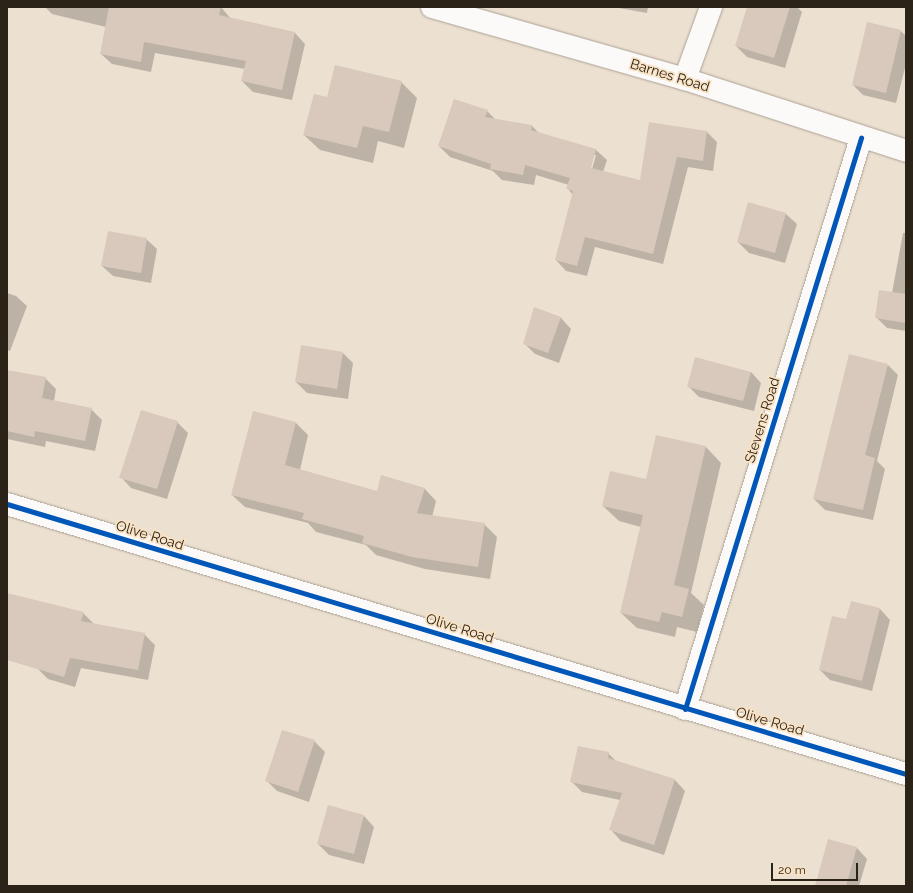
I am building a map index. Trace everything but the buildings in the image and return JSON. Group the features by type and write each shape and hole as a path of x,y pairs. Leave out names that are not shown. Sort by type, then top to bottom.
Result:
{"street":[{"name":"Barnes Road","path":"432,7 685,79 862,138 906,151"},
{"path":"685,79 711,7"},
{"name":"Stevens Road","path":"685,709 862,138"},
{"name":"Olive Road","path":"7,504 685,709 906,774"}],"cycle path":[{"path":"685,709 861,138"},
{"path":"7,504 906,774"}]}
